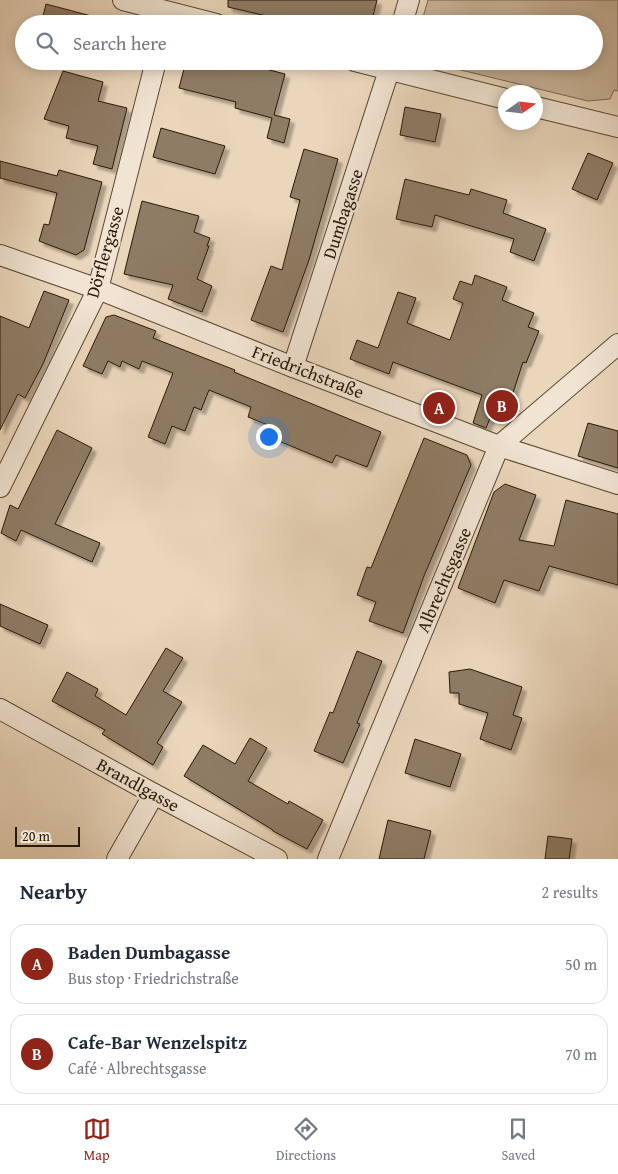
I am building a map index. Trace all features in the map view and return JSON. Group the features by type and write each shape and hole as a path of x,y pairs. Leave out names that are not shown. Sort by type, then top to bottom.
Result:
{"street":[{"path":"124,0 169,12"},
{"path":"404,15 408,0"},
{"name":"Dörflergasse","path":"0,487 98,288 154,70"},
{"name":"Dumbagasse","path":"293,367 389,70"},
{"path":"404,70 498,97"},
{"path":"543,109 618,127"},
{"name":"Friedrichstraße","path":"0,255 98,288 293,367 499,446 618,484"},
{"name":"Albrechtsgasse","path":"328,859 499,446 618,344"},
{"name":"Brandlgasse","path":"0,709 277,859"},
{"path":"117,859 154,794"}],"shaded area":[{"path":"428,0 618,0 618,91 614,90 610,99 588,101 543,90 543,85 522,85 461,70 603,70 603,15 424,15"}],"building":[{"path":"228,0 377,0 373,15 262,15 228,7"},
{"path":"46,4 88,15 43,15"},
{"path":"184,70 270,70 285,74 274,115 290,119 284,143 267,138 272,118 235,108 236,102 179,88"},
{"path":"63,71 103,82 98,101 127,108 112,169 93,164 98,146 66,138 69,126 44,119"},
{"path":"405,107 441,114 435,142 400,135"},
{"path":"161,128 225,146 215,174 153,157"},
{"path":"304,149 338,159 309,260 283,332 251,320 271,266 282,270 300,200 290,197"},
{"path":"588,153 613,163 597,200 572,189"},
{"path":"0,161 57,176 59,170 102,182 84,250 76,255 39,241 44,224 49,225 57,193 0,178"},
{"path":"405,179 469,195 471,189 507,200 503,213 546,229 534,261 510,252 514,239 435,215 432,227 396,219"},
{"path":"142,201 199,216 194,232 210,238 197,279 212,286 202,312 168,299 173,285 124,274"},
{"path":"475,275 507,287 502,300 534,313 528,327 539,331 526,363 523,362 511,399 500,394 486,428 473,423 482,395 393,362 389,374 350,359 357,340 378,348 398,292 416,298 407,323 450,340 463,303 453,299 460,281 472,285"},
{"path":"44,291 69,300 43,364 25,398 18,394 0,430 0,316 29,328"},
{"path":"114,315 156,331 153,338 235,370 234,372 381,432 367,467 336,455 332,463 274,439 278,429 248,417 251,407 209,390 201,410 194,407 185,431 172,426 165,444 148,437 173,373 142,361 139,369 122,361 120,367 108,361 102,374 83,366 106,317"},
{"path":"588,423 618,431 618,468 578,456"},
{"path":"57,430 92,448 55,524 100,543 92,562 21,530 16,541 1,533 10,505 18,509"},
{"path":"424,438 467,455 471,465 424,576 403,633 369,621 376,602 357,595 367,567 371,568"},
{"path":"505,484 536,495 519,540 554,546 566,500 618,514 618,585 549,566 539,591 504,580 495,603 458,588 494,492"},
{"path":"0,604 48,625 40,644 0,626"},
{"path":"166,648 183,658 163,691 182,702 157,743 163,747 153,765 102,734 105,730 52,701 67,672 98,689 95,696 126,715"},
{"path":"357,651 382,661 357,723 360,724 343,763 314,751 330,712 333,713"},
{"path":"470,669 522,687 513,715 522,718 511,750 480,739 488,713 459,704 459,693 450,693 449,672"},
{"path":"250,738 267,748 248,781 288,804 289,801 323,820 307,849 273,831 184,776 203,745 235,764"},
{"path":"415,739 461,754 450,787 405,773"},
{"path":"388,820 431,831 424,859 379,859"},
{"path":"548,836 572,839 569,859 545,859"}],"place":[{"name":"Cafe-Bar Wenzelspitz","path":"502,406"},
{"name":"Baden Dumbagasse","path":"439,408"}]}
